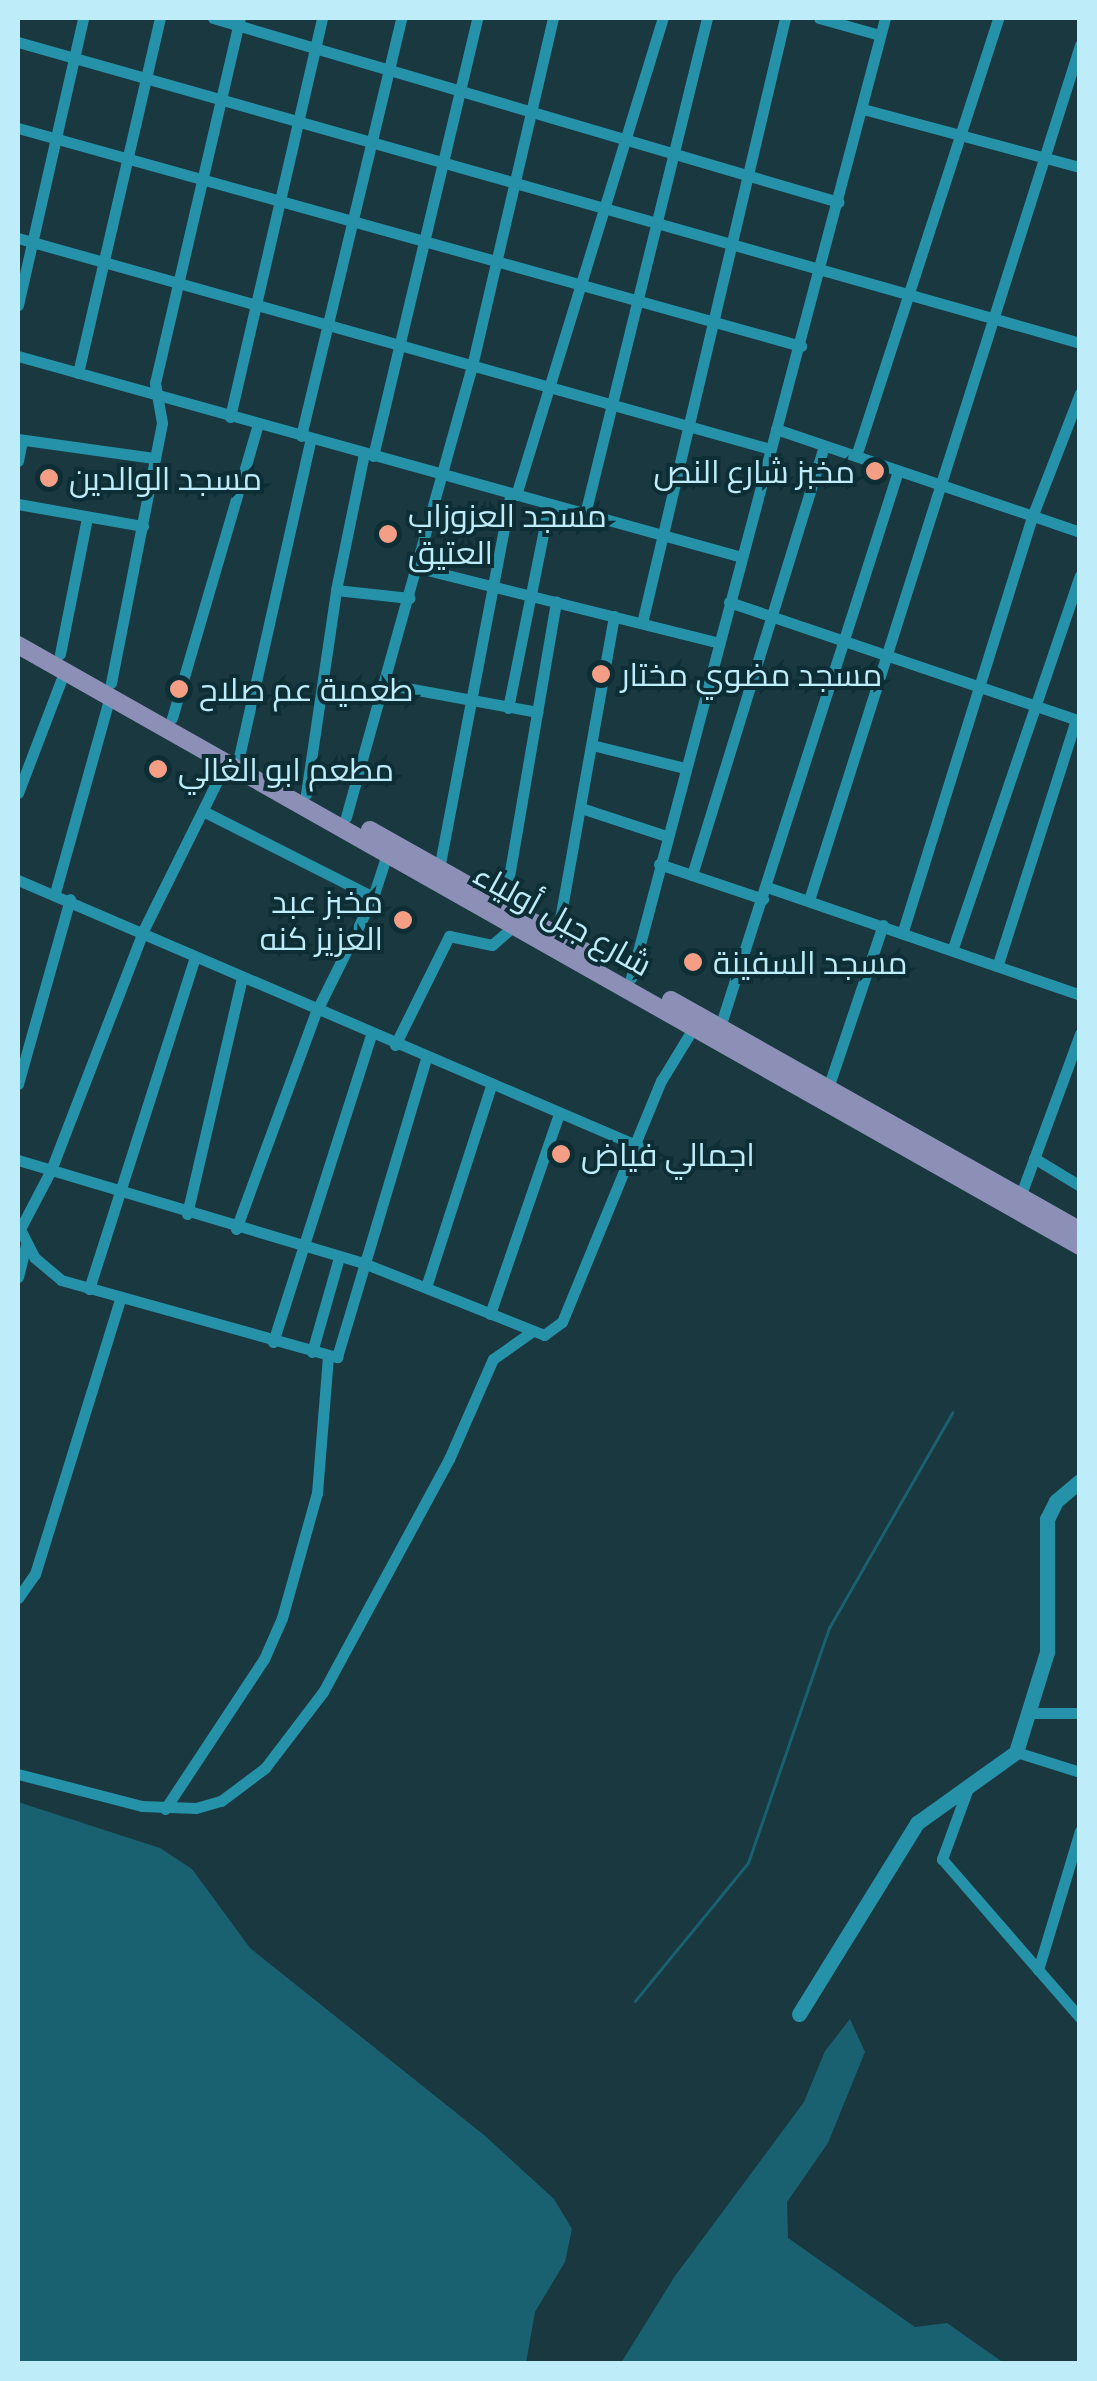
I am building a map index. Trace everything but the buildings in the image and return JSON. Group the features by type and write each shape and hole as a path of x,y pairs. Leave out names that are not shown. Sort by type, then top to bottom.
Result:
{"main road":[{"name":"شارع جبل أولياء","path":"18,631 62,662 282,788 386,854 694,1026 1079,1233"},
{"name":"شارع جبل أولياء","path":"18,644 62,662"},
{"name":"شارع جبل أولياء","path":"110,690 172,718 233,759"},
{"name":"شارع جبل أولياء","path":"282,788 306,794 1079,1233"}],"street":[{"path":"18,305 83,18"},
{"path":"78,373 107,264 160,18"},
{"path":"213,18 239,21 389,70 838,202"},
{"path":"230,417 322,18"},
{"path":"18,1277 22,1237 142,932 233,759 328,326 401,18"},
{"path":"306,794 336,590 426,243 477,18"},
{"path":"346,817 419,568 472,366 553,18"},
{"path":"439,869 468,700 514,494 606,212 663,18"},
{"path":"585,514 707,18"},
{"path":"642,623 785,18"},
{"path":"819,18 880,36"},
{"path":"630,978 821,271 885,18"},
{"path":"856,456 998,18"},
{"path":"55,893 110,690 162,415 156,395 177,284 239,21"},
{"path":"18,42 512,186 1080,343"},
{"path":"810,900 997,320 1080,45"},
{"path":"863,109 1080,167"},
{"path":"18,128 801,346"},
{"path":"18,238 770,449"},
{"path":"18,356 742,558"},
{"path":"903,931 1032,517 1080,393"},
{"path":"172,718 258,424"},
{"path":"776,429 1080,532"},
{"path":"18,461 20,440 154,458"},
{"path":"692,875 824,446"},
{"path":"720,1027 898,472"},
{"path":"18,504 143,526"},
{"path":"508,708 548,504"},
{"path":"18,793 62,662 86,518"},
{"path":"419,568 719,642"},
{"path":"952,948 1031,704 1080,576"},
{"path":"336,590 410,598"},
{"path":"504,906 556,601"},
{"path":"729,602 1078,720 998,964"},
{"path":"558,936 614,616"},
{"path":"385,684 537,712"},
{"path":"592,745 685,768"},
{"path":"581,808 666,836"},
{"path":"203,810 373,898"},
{"path":"236,1229 316,1012 373,898 386,854"},
{"path":"659,864 765,893 810,900 1080,995"},
{"path":"18,880 70,899 316,1012 638,1146"},
{"path":"18,1084 70,899"},
{"path":"828,1088 884,925"},
{"path":"395,1045 448,936 492,945 514,926"},
{"path":"89,1290 195,956"},
{"path":"187,1214 242,978"},
{"path":"18,1160 119,1195 366,1264 530,1333 544,1335 562,1322 607,1204 638,1146 661,1081 694,1026"},
{"path":"1020,1197 1080,1034"},
{"path":"272,1342 298,1246 371,1035"},
{"path":"328,1358 341,1350 426,1059"},
{"path":"426,1287 492,1083"},
{"path":"490,1314 558,1114"},
{"path":"1034,1158 1080,1186"},
{"path":"22,1237 61,1280 328,1358"},
{"path":"312,1352 340,1257"},
{"path":"18,1598 36,1574 120,1300"},
{"path":"18,1774 165,1809 221,1801 291,1741 449,1460 493,1360 530,1333"},
{"path":"165,1809 264,1658 282,1618 317,1492 328,1358"},
{"path":"799,2014 906,1836 926,1813 1016,1752 1047,1652 1045,1532 1056,1501 1080,1481"},
{"path":"1031,1713 1080,1712"},
{"path":"1016,1752 1080,1772"},
{"path":"968,1788 942,1860 1080,2018"},
{"path":"1038,1970 1073,1871 1080,1831"}],"water":[{"path":"18,1802 160,1848 192,1869 250,1948 484,2135 554,2199 572,2229 565,2262 535,2312 526,2363 18,2363"},
{"path":"850,2019 865,2052 828,2143 787,2202 788,2238 915,2327 947,2323 1004,2363 621,2363 675,2276 804,2102 825,2051"}],"waterway":[{"path":"635,2001 748,1863 829,1628 952,1413"}],"place":[{"name":"مخبز شارع النص","path":"875,471"},
{"name":"مسجد الوالدين","path":"49,478"},
{"name":"مسجد العزوزاب العتيق","path":"388,534"},
{"name":"مسجد مضوي مختار","path":"601,674"},
{"name":"طعمية عم صلاح","path":"179,689"},
{"name":"مطعم ابو الغالي","path":"158,769"},
{"name":"مخبز عبد العزيز كنه","path":"403,920"},
{"name":"مسجد السفينة","path":"693,962"},
{"name":"اجمالي فياض","path":"561,1154"}]}
